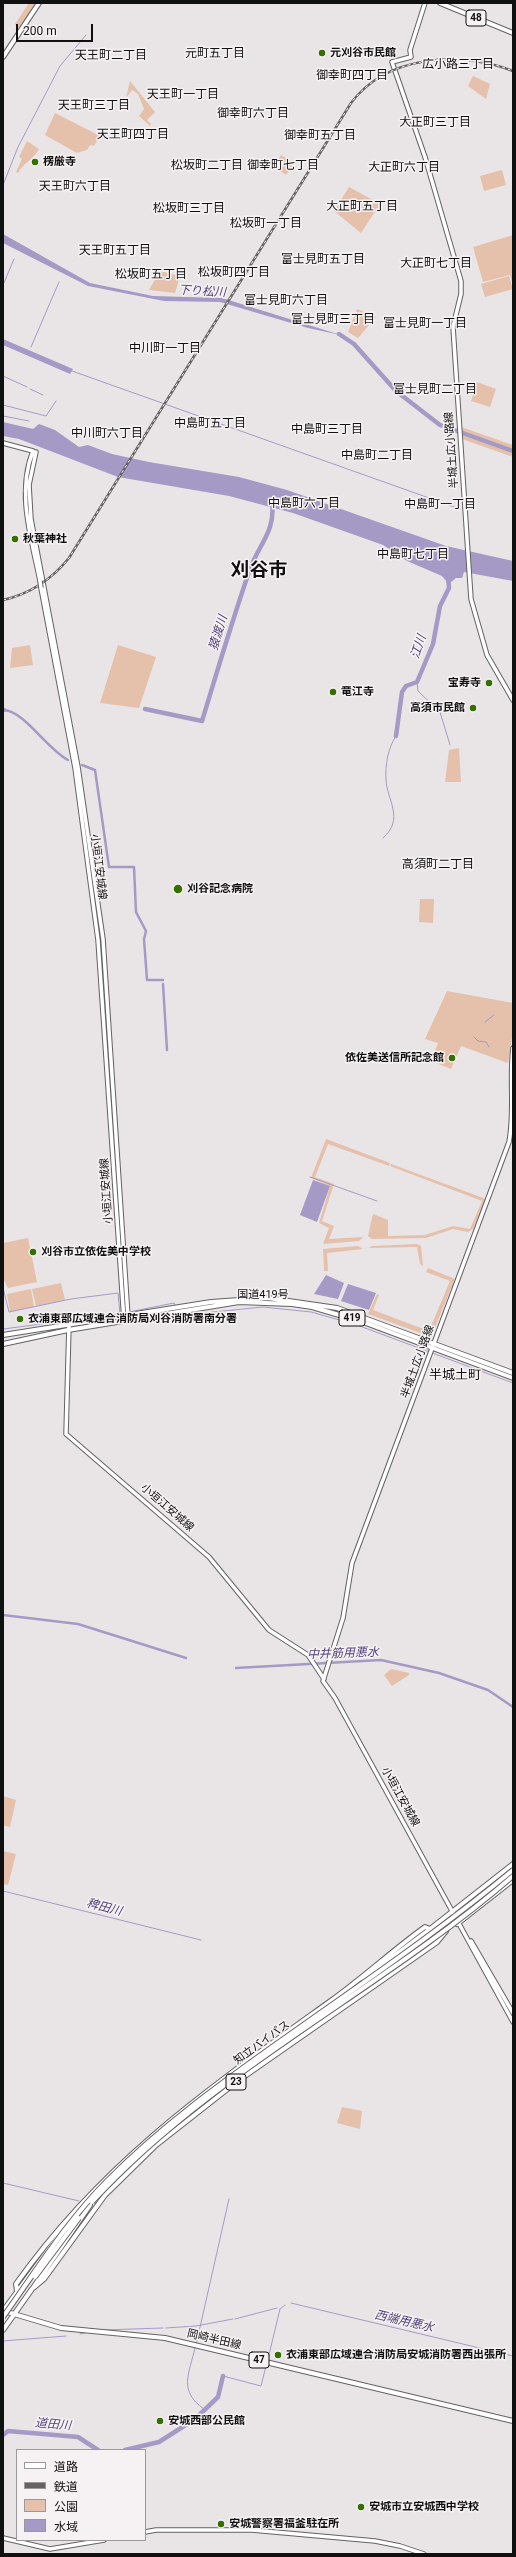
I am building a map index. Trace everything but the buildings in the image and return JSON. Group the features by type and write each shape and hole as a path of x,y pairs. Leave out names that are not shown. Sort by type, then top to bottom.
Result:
{"main road":[{"path":"3,57 39,3"},
{"name":"半城土広小路線","path":"425,3 410,50 411,57 392,62 425,157 461,281 461,294 453,327 458,426 473,609 487,655 513,700"},
{"name":"48","path":"440,3 513,33"},
{"path":"3,442 34,452"},
{"name":"小垣江安城線","path":"34,452 27,476 26,506 75,768 98,940 126,1318"},
{"name":"小垣江安城線","path":"34,452 29,485 31,519 78,767 103,939 126,1318"},
{"name":"半城土広小路線","path":"324,1680 343,1618 352,1563 509,1142 512,1118 510,1079 513,1048"},
{"name":"国道419号","path":"3,1335 68,1328 238,1299 292,1300 337,1308 432,1349 513,1378"},
{"name":"小垣江安城線","path":"68,1328 66,1434 209,1557 269,1630 308,1655 335,1698 467,1935"},
{"name":"国道419号","path":"3,1344 68,1328"},
{"name":"国道419号","path":"432,1349 513,1373"},
{"name":"23","path":"344,1996 353,1986 454,1912 513,1864"},
{"name":"知立バイパス","path":"3,2317 66,2230 106,2182 178,2116 461,1912 513,1870"},
{"name":"知立バイパス","path":"3,2321 90,2205 116,2177 155,2140 200,2104 466,1913 513,1876"},
{"name":"23","path":"326,2013 379,1980 459,1922 513,1880"},
{"name":"23","path":"17,2291 16,2284 68,2218 99,2183 158,2129 208,2089 342,1993 406,1941 425,1928 430,1929"},
{"name":"23","path":"32,2289 44,2279 105,2195 154,2146 209,2102 344,2005 431,1946 442,1934"},
{"path":"467,1935 513,2013"},
{"path":"467,1935 513,2022"},
{"name":"23","path":"3,2311 45,2251 106,2182"},
{"name":"23","path":"3,2330 90,2205"},
{"name":"岡崎半田線","path":"3,2311 66,2329 165,2338 513,2421"},
{"path":"146,2532 156,2530 252,2530 387,2542 424,2554"},
{"path":"3,2538 50,2550 99,2541"}],"green space":[{"path":"29,3 35,3 20,29 15,24"},
{"path":"473,76 490,84 486,99 468,86"},
{"path":"130,81 155,112 147,120 151,124 150,126 139,116 144,109 138,94 132,90 126,98"},
{"path":"55,113 100,136 94,146 90,145 87,150 77,153 45,135"},
{"path":"27,141 39,149 18,173 16,172 22,159 19,157"},
{"path":"281,155 294,163 286,175 274,167"},
{"path":"502,170 506,185 484,191 480,176"},
{"path":"349,187 380,204 361,233 334,211"},
{"path":"513,235 513,286 510,275 483,282 473,247"},
{"path":"160,271 180,276 175,293 149,290"},
{"path":"509,276 513,289 485,297 481,284"},
{"path":"357,309 376,317 358,338 348,332"},
{"path":"477,382 496,389 490,407 471,401"},
{"path":"461,427 513,445 513,457 462,439"},
{"path":"30,645 33,665 10,668 12,648"},
{"path":"118,645 156,657 139,708 100,703"},
{"path":"459,748 461,782 445,782 449,750"},
{"path":"420,899 434,899 433,923 419,922"},
{"path":"447,991 513,1003 513,1031 508,1063 461,1046 451,1069 431,1061 438,1043 425,1039"},
{"path":"326,1139 390,1163 389,1166 328,1144 315,1177 334,1184 322,1221 334,1226 329,1239 363,1237 359,1241 323,1244 329,1228 319,1223 330,1186 311,1178"},
{"path":"391,1164 486,1199 473,1229 468,1232 453,1229 426,1238 372,1239 368,1236 373,1214 388,1220 388,1236 425,1235 453,1226 470,1229 482,1201 390,1166"},
{"path":"28,1238 37,1282 8,1288 3,1278 3,1243"},
{"path":"417,1244 421,1246 423,1266 420,1264 417,1247 369,1248 372,1246"},
{"path":"358,1246 363,1249 327,1253 328,1271 324,1271 323,1249"},
{"path":"428,1268 455,1279 431,1337 368,1314 377,1294 379,1295 373,1310 429,1331 450,1281 426,1272"},
{"path":"61,1283 65,1300 36,1306 32,1289"},
{"path":"31,1289 34,1307 10,1312 7,1294"},
{"path":"391,1669 409,1673 409,1675 392,1686 384,1675"},
{"path":"3,1796 16,1800 10,1827 3,1825"},
{"path":"3,1851 16,1854 8,1885 3,1884"},
{"path":"342,2107 362,2111 360,2129 337,2123"}],"water":[{"path":"3,234 90,283 153,296 222,298 344,336 343,338 336,334 308,328 220,302 164,301 88,286 3,243"},
{"path":"3,339 73,369 70,374 3,345"},
{"path":"3,422 33,429 39,424 55,430 79,447 88,445 112,454 149,462 239,477 287,490 446,546 513,561 513,581 464,572 462,578 456,578 451,582 447,582 442,576 407,561 383,545 293,513 229,496 118,477 19,439 3,436"},
{"path":"313,1180 330,1186 317,1222 300,1215"},
{"path":"326,1275 344,1283 338,1299 314,1294"},
{"path":"348,1284 376,1293 369,1310 341,1301"}],"waterway":[{"path":"3,185 18,147 60,66 86,35"},
{"path":"3,285 14,259"},
{"path":"31,347 59,282"},
{"name":"下り松川","path":"339,334 354,344 396,391 440,425 513,451"},
{"path":"72,371 460,509"},
{"path":"3,376 27,387"},
{"path":"30,389 43,395"},
{"path":"3,405 46,416 56,401"},
{"path":"3,416 29,421"},
{"name":"猿渡川","path":"145,709 202,721 249,572 269,530 273,512 272,501"},
{"name":"江川","path":"396,736 402,692 406,686 417,682 433,644 440,606 449,588 448,577"},
{"path":"417,682 418,691 440,712 450,745"},
{"path":"4,710 12,712 28,723 52,748 68,760"},
{"path":"383,838 393,824 394,817 387,787 386,774 389,751 396,736"},
{"path":"82,765 95,770 109,867 134,867 136,912 146,931 144,939 147,980 163,980"},
{"path":"163,984 167,1050"},
{"path":"485,1022 494,1015"},
{"path":"474,1037 478,1041 486,1042 489,1047"},
{"path":"310,1177 377,1201"},
{"path":"3,1288 9,1312 71,1299 118,1293 120,1314"},
{"path":"129,1312 174,1303 176,1306"},
{"path":"182,1313 184,1315 263,1307 311,1312 357,1325 513,1383"},
{"path":"3,1329 119,1314"},
{"name":"中井筋用悪水","path":"3,1615 78,1624 186,1658"},
{"name":"中井筋用悪水","path":"236,1668 381,1660 439,1673 488,1690 513,1707"},
{"name":"稗田川","path":"3,1891 201,1940"},
{"path":"3,2183 79,2201"},
{"path":"196,2345 229,2199"},
{"name":"西端用悪水","path":"291,2303 513,2356"},
{"name":"西端用悪水","path":"280,2309 285,2305"},
{"name":"西端用悪水","path":"235,2319 277,2308"},
{"path":"268,2359 280,2309"},
{"name":"西端用悪水","path":"166,2328 196,2326 233,2319"},
{"name":"西端用悪水","path":"102,2330 163,2328"},
{"name":"西端用悪水","path":"80,2334 89,2332"},
{"name":"西端用悪水","path":"3,2341 66,2336"},
{"path":"195,2348 188,2374 188,2389 191,2396 204,2409"},
{"path":"223,2376 261,2386 266,2366"},
{"name":"道田川","path":"129,2449 159,2442 195,2419 218,2397 223,2376"},
{"name":"道田川","path":"3,2435 8,2431 78,2437 96,2449"}],"railway":[{"path":"3,600 22,594 40,585 55,573 69,558 351,103 366,87 384,75 404,66 426,61 448,59 471,60 493,64 513,71"}],"place":[{"name":"元刈谷市民館","path":"322,53"},
{"name":"楞厳寺","path":"35,162"},
{"name":"秋葉神社","path":"15,539"},
{"name":"宝寿寺","path":"489,683"},
{"name":"竜江寺","path":"333,692"},
{"name":"高須市民館","path":"473,708"},
{"name":"刈谷記念病院","path":"178,889"},
{"name":"依佐美送信所記念館","path":"452,1058"},
{"name":"刈谷市立依佐美中学校","path":"33,1252"},
{"name":"衣浦東部広域連合消防局刈谷消防署南分署","path":"20,1319"},
{"name":"衣浦東部広域連合消防局安城消防署西出張所","path":"278,2355"},
{"name":"安城西部公民館","path":"160,2421"},
{"name":"安城市立安城西中学校","path":"361,2507"},
{"name":"安城警察署福釜駐在所","path":"221,2524"}],"district":[{"name":"元町五丁目","path":"215,54"},
{"name":"天王町二丁目","path":"111,56"},
{"name":"広小路三丁目","path":"458,65"},
{"name":"御幸町四丁目","path":"352,76"},
{"name":"天王町一丁目","path":"183,95"},
{"name":"天王町三丁目","path":"94,106"},
{"name":"御幸町六丁目","path":"253,114"},
{"name":"大正町三丁目","path":"435,123"},
{"name":"天王町四丁目","path":"133,135"},
{"name":"御幸町五丁目","path":"320,136"},
{"name":"松坂町二丁目","path":"207,166"},
{"name":"御幸町七丁目","path":"283,166"},
{"name":"大正町六丁目","path":"404,168"},
{"name":"天王町六丁目","path":"75,187"},
{"name":"大正町五丁目","path":"362,207"},
{"name":"松坂町三丁目","path":"189,209"},
{"name":"松坂町一丁目","path":"266,224"},
{"name":"天王町五丁目","path":"115,251"},
{"name":"富士見町五丁目","path":"323,260"},
{"name":"大正町七丁目","path":"436,264"},
{"name":"松坂町四丁目","path":"234,273"},
{"name":"松坂町五丁目","path":"151,275"},
{"name":"富士見町六丁目","path":"286,301"},
{"name":"富士見町三丁目","path":"333,320"},
{"name":"富士見町一丁目","path":"425,324"},
{"name":"中川町一丁目","path":"165,349"},
{"name":"富士見町二丁目","path":"435,390"},
{"name":"中島町五丁目","path":"210,424"},
{"name":"中島町三丁目","path":"327,430"},
{"name":"中川町六丁目","path":"107,434"},
{"name":"中島町二丁目","path":"377,456"},
{"name":"中島町六丁目","path":"304,504"},
{"name":"中島町一丁目","path":"440,505"},
{"name":"中島町七丁目","path":"413,555"},
{"name":"刈谷市","path":"259,571"},
{"name":"高須町二丁目","path":"438,865"},
{"name":"半城土町","path":"455,1376"}]}
